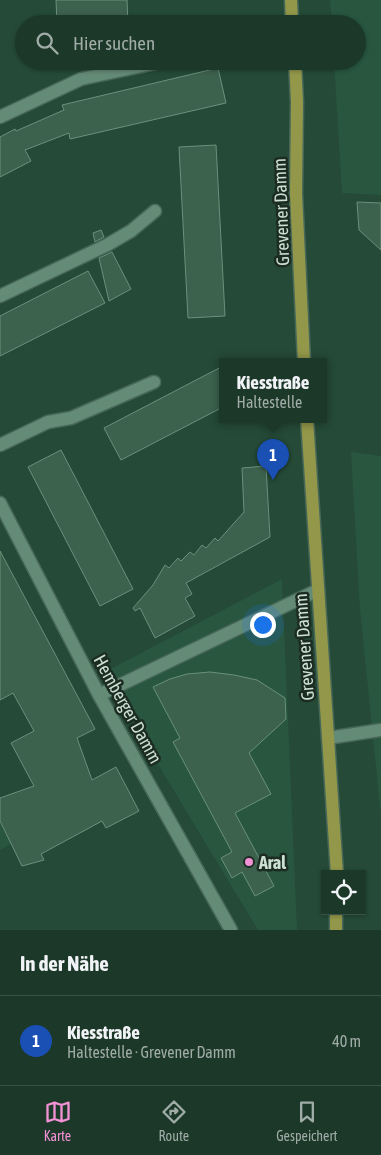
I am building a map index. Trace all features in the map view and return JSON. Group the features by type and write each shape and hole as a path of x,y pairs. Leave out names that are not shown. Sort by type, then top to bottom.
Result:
{"main road":[{"path":"290,0 291,15"},
{"name":"Grevener Damm","path":"295,70 296,194 304,358"},
{"name":"Grevener Damm","path":"307,423 337,870"},
{"path":"336,915 336,930"}],"street":[{"path":"0,116 81,79 123,70"},
{"path":"0,296 107,245 131,231 155,211"},
{"path":"0,445 48,422 70,418 154,382"},
{"name":"Hemberger Damm","path":"0,503 99,695 231,930"},
{"path":"99,695 318,590"},
{"path":"328,738 381,730"}],"shaded area":[{"path":"330,0 381,0 381,195 342,193 335,70 366,70 366,15 331,15"},
{"path":"351,452 381,456 381,816 360,609"},
{"path":"282,579 297,930 258,930 103,673"},
{"path":"0,823 11,844 0,850"}],"building":[{"path":"56,0 127,0 128,15 57,15"},
{"path":"210,70 218,70 226,103 70,139 69,133 25,150 31,161 0,177 0,137 15,129 16,131 64,110 62,105"},
{"path":"216,145 225,316 188,318 179,147"},
{"path":"357,202 381,203 381,250 359,230"},
{"path":"101,230 104,237 95,242 93,233"},
{"path":"112,252 131,289 109,301 99,258"},
{"path":"88,271 105,303 0,356 0,316"},
{"path":"219,368 219,409 121,460 104,428"},
{"path":"61,450 133,589 100,606 28,467"},
{"path":"266,466 270,537 186,583 192,594 185,598 195,616 155,638 140,608 135,611 133,608 153,585 165,565 169,568 178,558 181,561 190,552 194,555 202,545 206,548 215,538 218,541 244,512 242,468"},
{"path":"0,551 95,729 77,738 92,780 116,767 139,811 106,828 102,821 41,854 44,860 22,866 0,821 0,798 34,786 11,743 34,731 13,693 0,700"},
{"path":"210,672 257,680 285,698 286,719 249,753 271,794 235,813 274,886 255,896 242,872 232,878 221,858 232,852 173,742 180,738 153,687 187,674"}],"place":[{"name":"Kiesstraße","path":"273,480"},
{"name":"Aral","path":"249,862"}]}
